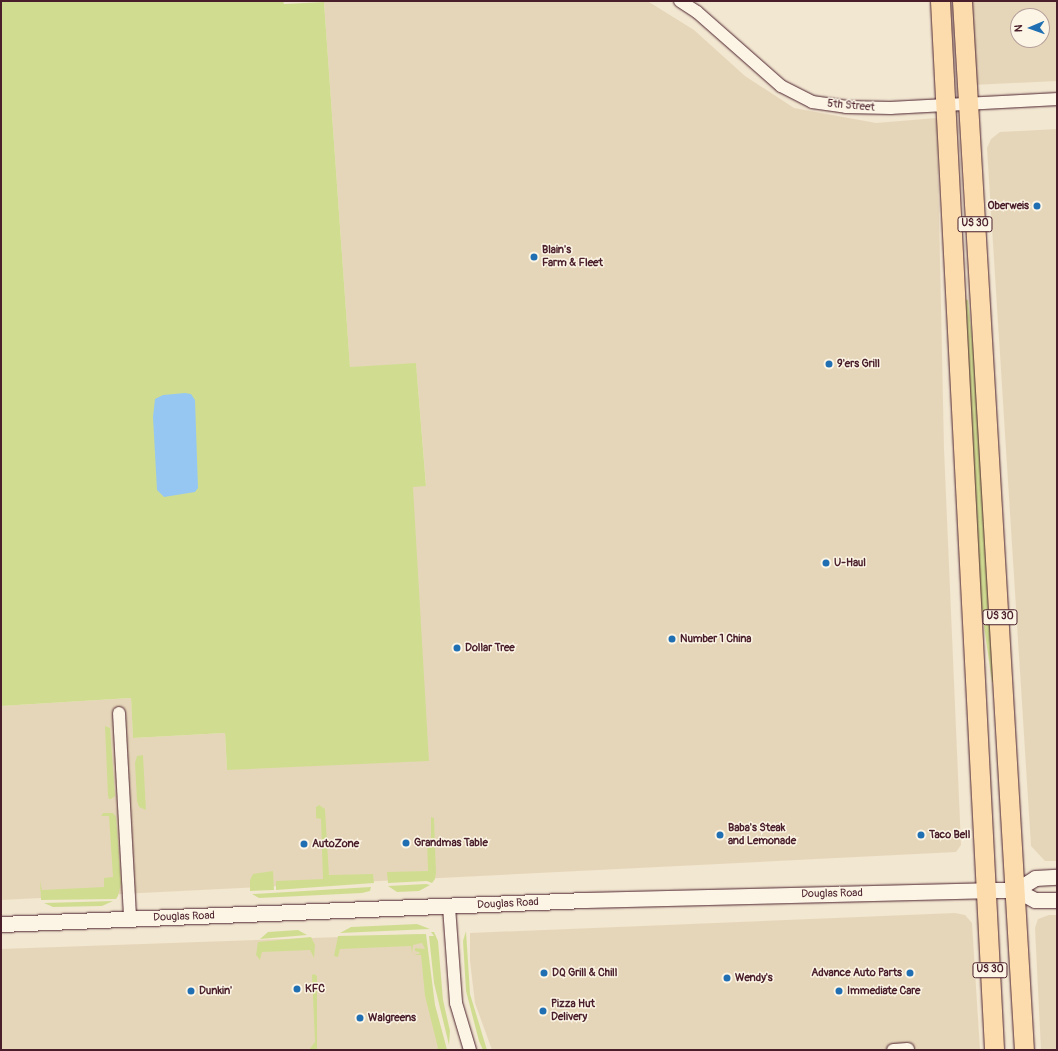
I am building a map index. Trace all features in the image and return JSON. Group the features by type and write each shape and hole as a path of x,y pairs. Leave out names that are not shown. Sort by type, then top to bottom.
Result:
{"main road":[{"name":"US 30","path":"940,1 994,1050"},
{"name":"US 30","path":"962,1 1016,890 1024,1050"}],"street":[{"name":"5th Street","path":"680,1 697,12 781,86 812,102 846,107 891,108 1057,99"},
{"path":"119,713 130,919"},
{"path":"1016,890 1035,878 1057,878"},
{"name":"Douglas Road","path":"1,924 449,907 986,890 1016,890 1035,900 1057,900"},
{"path":"449,907 456,1003 470,1050"},
{"path":"893,1050 908,1049"}],"shaded area":[{"path":"968,1 1057,1 1057,81 972,85"},
{"path":"324,2 649,2 694,30 745,76 794,108 876,123 937,118 944,449 961,845 956,852 1,900 1,706 131,698 133,738 225,733 227,770 413,486 426,485 416,364 350,368"},
{"path":"1057,129 1057,861 1045,861 1031,846 987,148 991,139 1000,132"},
{"path":"955,913 965,915 972,923 980,1050 492,1050 475,1003 470,961 470,933"},
{"path":"1049,915 1057,915 1057,1050 1041,1050 1035,928 1038,919"},
{"path":"425,934 432,995 447,1050 1,1050 1,949"}],"green space":[{"path":"1,1 283,1 284,4 324,2 350,367 416,363 426,486 413,487 429,761 227,770 225,733 133,738 131,698 1,706"},
{"path":"963,299 968,300 974,354 995,681 992,682 975,563"},
{"path":"105,726 110,728 115,796 111,799 109,799 108,796"},
{"path":"143,755 146,810 139,807 137,801 135,763 137,756"},
{"path":"319,805 325,809 329,875 373,874 374,883 276,890 276,881 323,879 321,819 316,818 316,807"},
{"path":"103,813 113,813 116,817 121,883 116,899 41,900 40,880 42,890 104,887 104,878 113,877 109,816 101,816"},
{"path":"431,817 434,818 435,879 432,883 427,881 388,883 387,872 428,871 427,840 431,838"},
{"path":"273,871 274,890 250,891 250,880 253,874"},
{"path":"430,885 419,891 397,892 388,886"},
{"path":"371,887 370,891 362,893 259,898 252,894"},
{"path":"113,901 102,906 53,907 44,903"},
{"path":"417,924 430,929 340,933 351,927"},
{"path":"298,930 307,935 260,939 268,932"},
{"path":"466,931 470,994 487,1050 483,1050 479,1041 466,991 463,941"},
{"path":"431,932 434,932 438,941 443,1000 450,1031 449,1045 434,983 429,936 434,936"},
{"path":"426,934 435,1005 447,1050 435,1050 438,1048 425,996 421,955 414,955 421,953 415,951 415,948 425,949 422,943 413,945 412,954 411,946 340,949 338,957 334,956 338,936"},
{"path":"311,937 315,945 314,958 310,950 262,952 260,960 256,955 258,942"},
{"path":"314,974 317,976 317,1050 309,1050 315,1042 312,975"}],"water":[{"path":"185,393 191,394 195,400 198,488 195,492 164,497 157,490 153,417 155,399 163,395"}],"place":[{"name":"Oberweis","path":"1037,206"},
{"name":"Blain's Farm & Fleet","path":"534,257"},
{"name":"9'ers Grill","path":"829,364"},
{"name":"U-Haul","path":"826,563"},
{"name":"Number 1 China","path":"672,639"},
{"name":"Dollar Tree","path":"457,648"},
{"name":"Baba's Steak and Lemonade","path":"720,835"},
{"name":"Taco Bell","path":"921,835"},
{"name":"Grandmas Table","path":"406,843"},
{"name":"AutoZone","path":"304,844"},
{"name":"DQ Grill & Chill","path":"544,973"},
{"name":"Advance Auto Parts","path":"910,973"},
{"name":"Wendy's","path":"727,978"},
{"name":"KFC","path":"297,989"},
{"name":"Dunkin'","path":"191,991"},
{"name":"Immediate Care","path":"839,991"},
{"name":"Pizza Hut Delivery","path":"543,1011"},
{"name":"Walgreens","path":"360,1018"}]}
